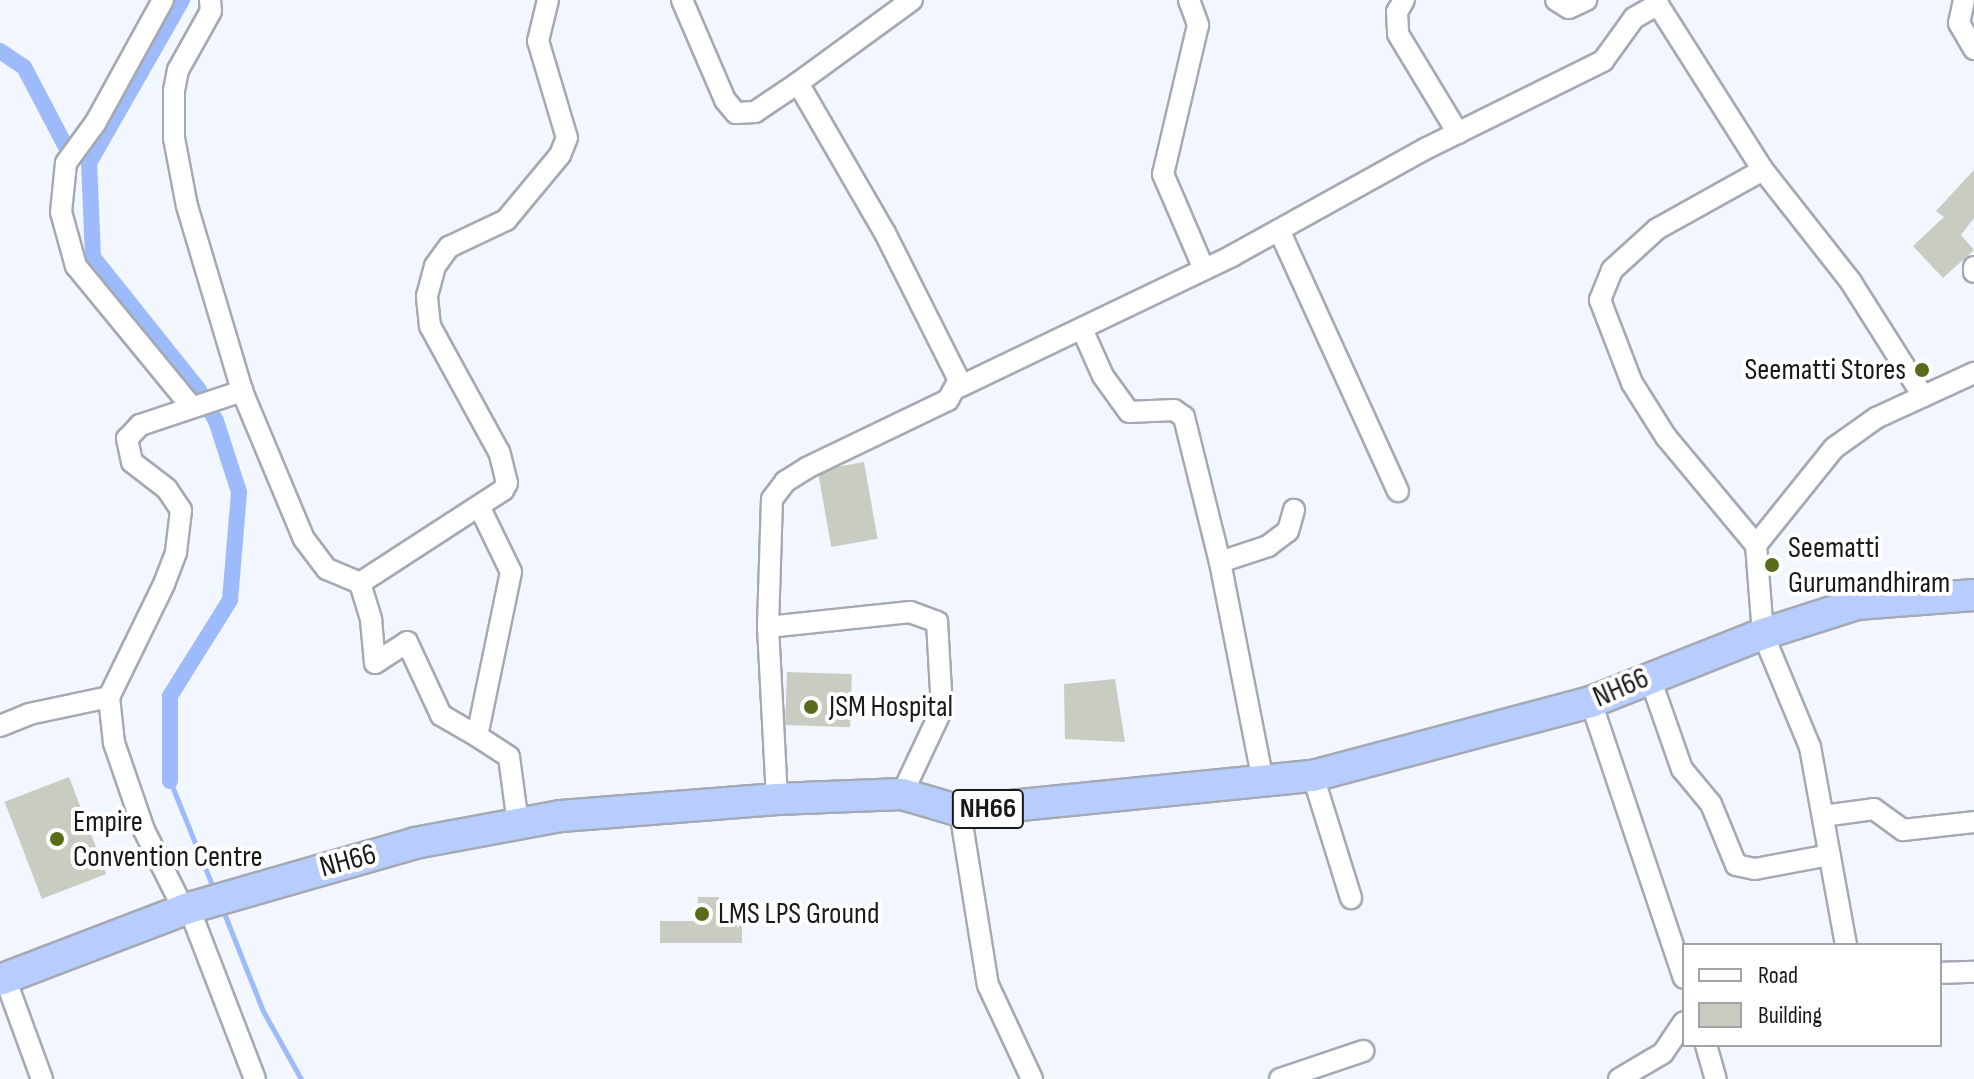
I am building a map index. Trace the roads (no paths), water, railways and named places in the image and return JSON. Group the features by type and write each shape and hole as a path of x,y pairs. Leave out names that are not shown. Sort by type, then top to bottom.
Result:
{"highway":[{"name":"NH66","path":"3,979 186,909 415,843 518,824 777,799 902,794 960,811 1313,776 1591,702 1649,675 1857,604 1974,595"}],"street":[{"path":"163,0 96,122 66,163 61,212 76,266 194,406"},
{"path":"210,0 211,11 178,70 174,138 205,273 242,391 304,539 327,569 360,583"},
{"path":"360,583 503,490 506,472 430,326 427,296 435,266 449,247 506,220 560,155 567,138 538,41 548,0"},
{"path":"682,0 725,100 736,113 755,112 905,2"},
{"path":"1189,0 1198,25 1163,174 1204,269"},
{"path":"1404,0 1397,12 1398,34 1458,133"},
{"path":"1556,0 1569,8 1586,0"},
{"path":"1964,0 1959,23 1974,49"},
{"path":"777,799 768,627 769,520 772,499 785,482 929,411 959,387 1204,269 1458,133 1603,61 1634,18 1656,2 1763,170 1851,282 1923,396"},
{"path":"798,83 885,233 954,366 959,387"},
{"path":"1763,170 1657,229 1612,270 1600,300 1632,383 1658,423 1756,545 1763,634 1810,747 1846,943"},
{"path":"1279,230 1398,491"},
{"path":"1082,329 1103,376 1129,412 1181,413 1220,562 1263,782"},
{"path":"1756,545 1834,448 1876,418 1974,373"},
{"path":"242,391 140,425 127,439 132,462 167,489 181,510 172,563 109,697 114,743 126,780 186,909 255,1079"},
{"path":"477,736 511,572 479,506"},
{"path":"1220,562 1268,546 1288,531 1294,510"},
{"path":"360,583 371,620 375,663 407,642 441,715 509,757 518,824"},
{"path":"768,627 910,612 937,622 942,709 902,794"},
{"path":"1649,675 1682,769 1711,804 1736,865 1755,869 1830,855"},
{"path":"0,726 29,714 109,697"},
{"path":"1591,702 1682,972"},
{"path":"1313,776 1351,898"},
{"path":"1823,816 1874,809 1903,830 1974,822"},
{"path":"960,811 988,985 1032,1079"},
{"path":"1942,973 1974,972"},
{"path":"3,979 42,1079"},
{"path":"1619,1079 1663,1053 1682,1025"},
{"path":"1707,1047 1716,1079"},
{"path":"1280,1079 1363,1051"}],"waterway":[{"path":"170,781 170,696 230,600 239,492 216,421 199,390 93,257 89,163 182,0"},
{"path":"0,51 24,67 67,149"},
{"path":"170,781 212,885"},
{"path":"224,913 263,1011 301,1079"}],"place":[{"name":"Seematti Stores","path":"1922,370"},
{"name":"Seematti Gurumandhiram","path":"1772,565"},
{"name":"JSM Hospital","path":"811,707"},
{"name":"Empire Convention Centre","path":"57,839"},
{"name":"LMS LPS Ground","path":"702,914"}]}
